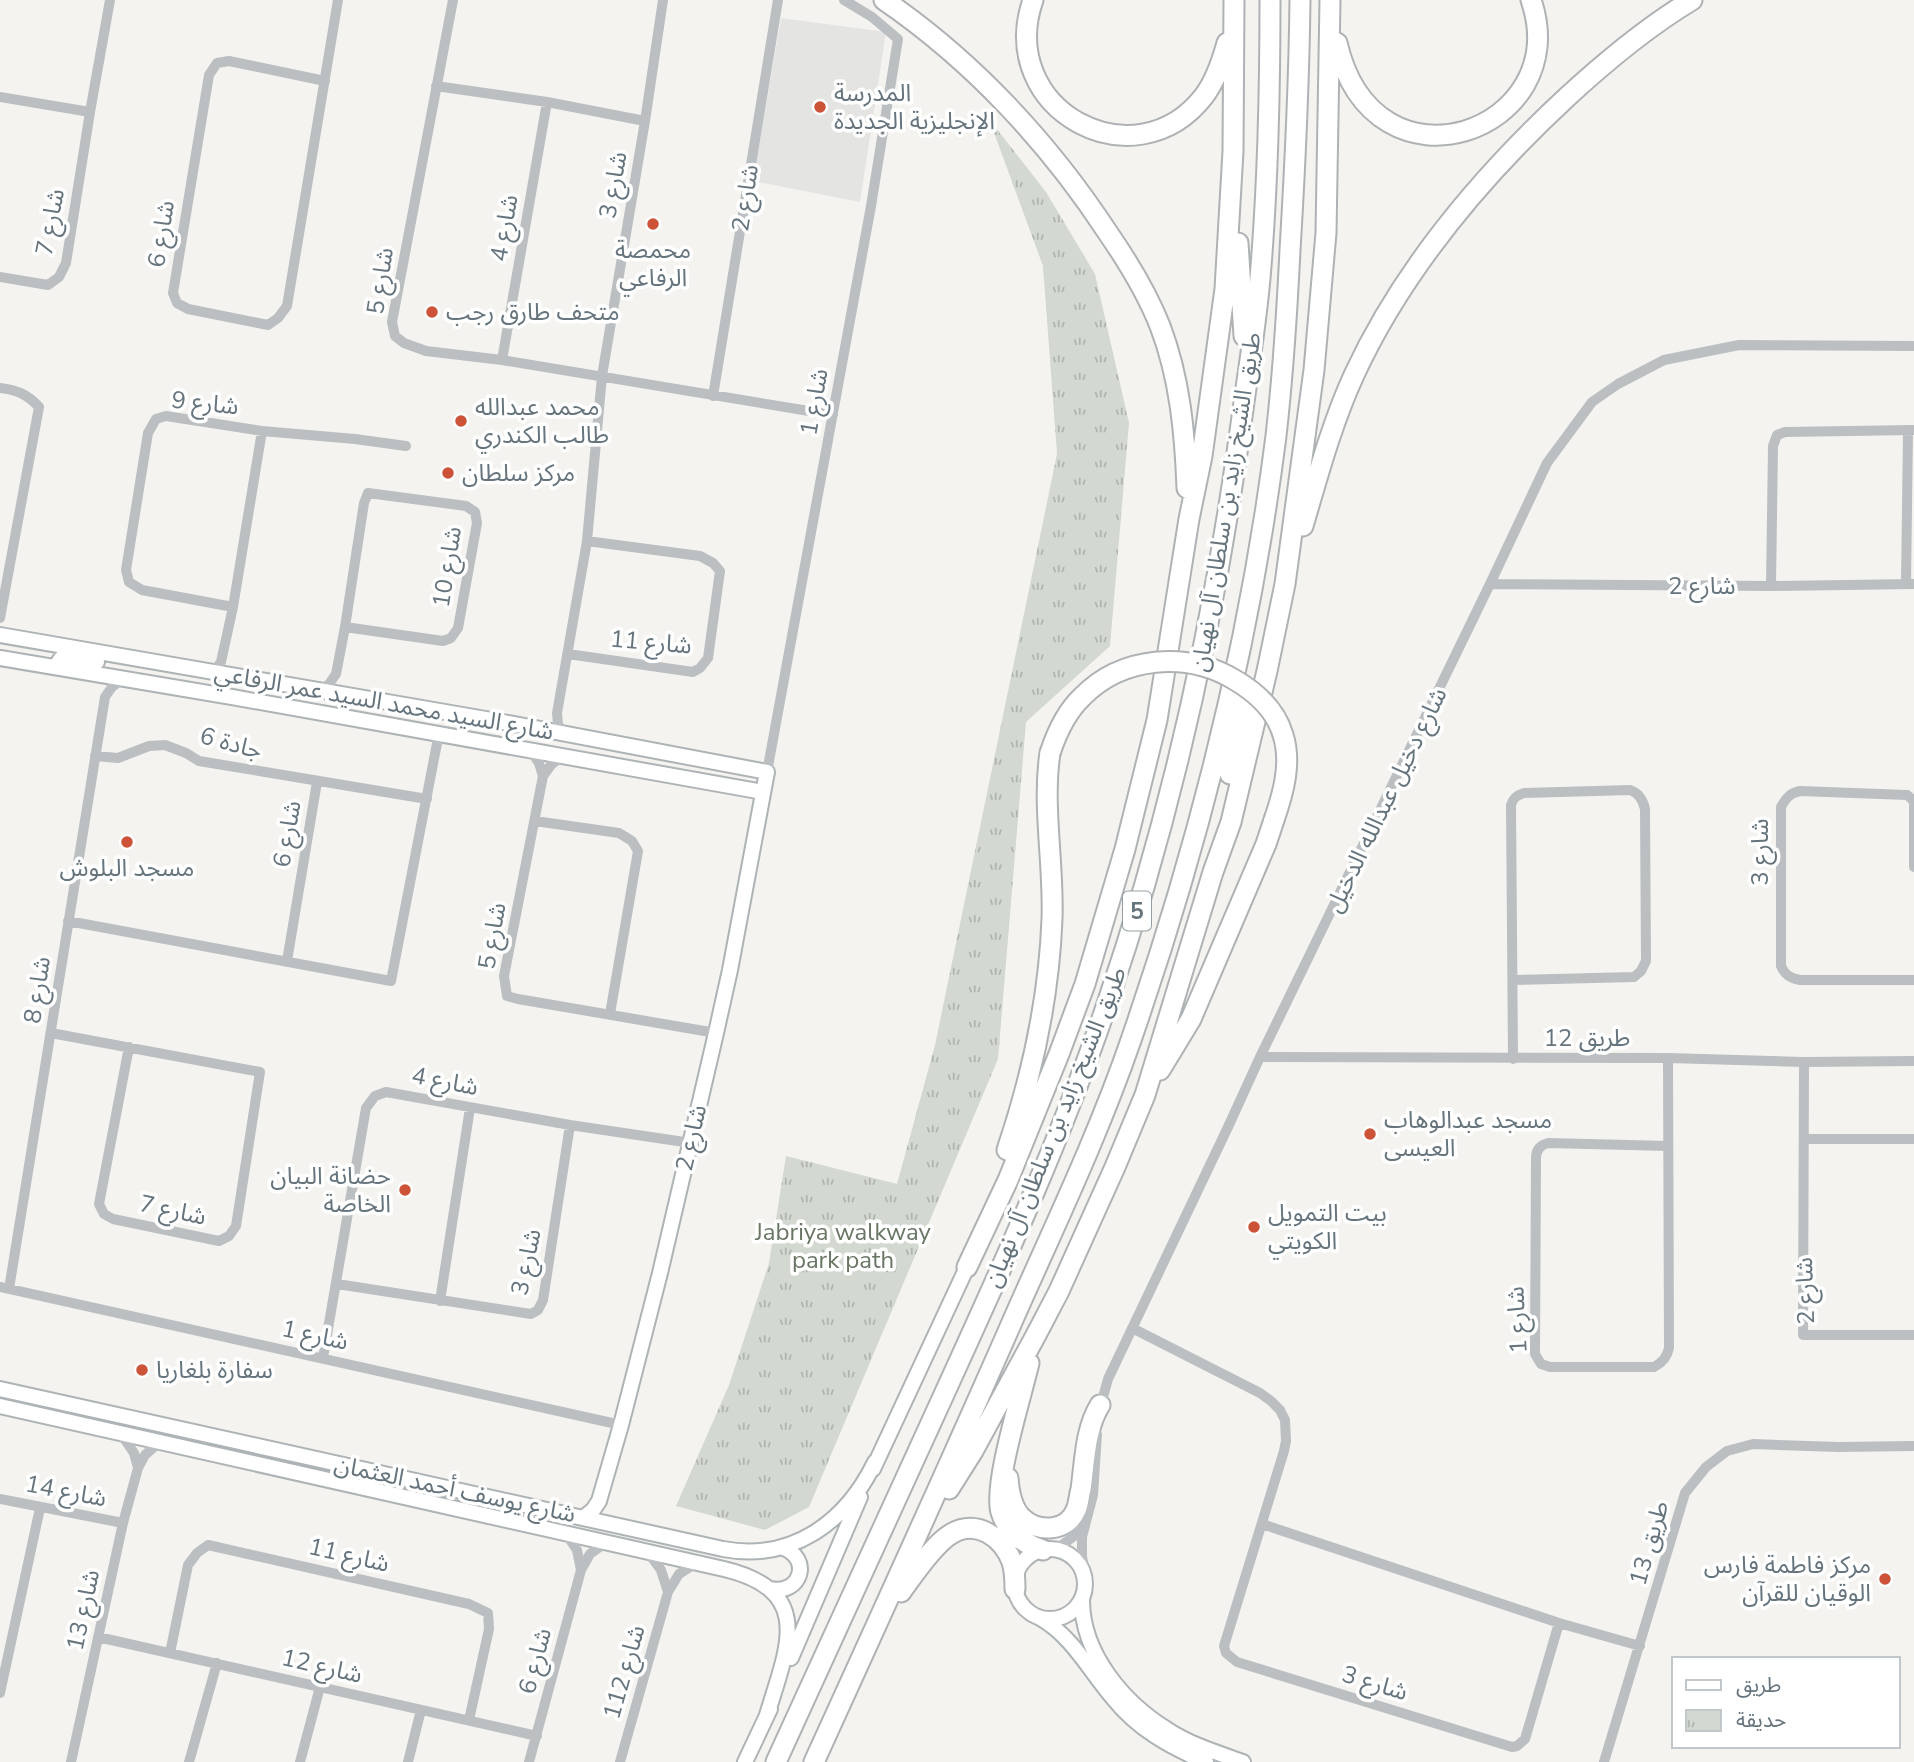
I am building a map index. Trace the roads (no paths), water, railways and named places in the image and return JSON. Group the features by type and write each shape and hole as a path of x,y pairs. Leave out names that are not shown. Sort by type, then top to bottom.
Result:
{"highway":[{"path":"884,0 954,55 1034,136 1080,192 1129,264 1160,326 1177,384 1186,450 1189,519"},
{"path":"1033,0 1027,18 1026,48 1038,84 1049,99 1072,120 1111,134 1153,131 1171,123 1194,106 1207,91 1219,70 1234,7"},
{"name":"طريق الشيخ زايد بن سلطان آل نهيان","path":"776,1762 1039,1182 1106,1007 1157,848 1186,733 1221,562 1247,381 1260,283 1266,196 1270,0"},
{"name":"طريق الشيخ زايد بن سلطان آل نهيان","path":"814,1762 925,1521 1064,1206 1129,1046 1181,886 1232,691 1267,496 1279,405 1287,311 1299,89 1300,0"},
{"path":"1331,7 1346,73 1367,105 1389,123 1404,130 1443,135 1470,130 1487,122 1506,108 1521,91 1531,72 1537,51 1537,24 1531,0"},
{"path":"1285,584 1338,415 1370,343 1407,282 1444,231 1511,151 1590,75 1692,0"},
{"path":"967,1267 1007,1180 1085,985 1125,849 1157,720 1189,519 1202,456 1225,289 1233,151 1234,7"},
{"path":"925,1521 973,1451 1036,1335 1064,1279 1145,1095 1213,872 1231,822 1285,584 1314,370 1326,233 1331,7"},
{"path":"1233,151 1247,381"},
{"path":"1213,872 1240,718 1245,628"},
{"path":"967,1267 1019,1115 1043,1007 1052,918 1048,771 1050,753 1067,716 1097,684 1118,672 1161,660 1206,666 1248,687 1277,719 1284,737 1287,760 1282,797 1266,844 1191,1019 1145,1095"},
{"path":"1036,1335 1006,1458 1000,1505 1004,1521 1011,1531 1031,1546 1050,1550"},
{"path":"1006,1458 1009,1488 1017,1513 1027,1522 1040,1527 1051,1528 1065,1524 1076,1510 1090,1430 1100,1405"},
{"path":"870,1640 906,1585 929,1555 950,1534 974,1529 996,1537 1012,1562 1016,1589"},
{"path":"823,1762 852,1677"}],"street":[{"name":"شارع 7","path":"0,277 48,285 59,277 66,263 110,0"},
{"name":"شارع 6","path":"325,81 229,61 217,63 209,75 173,293 177,303 188,309 268,325 278,318 287,306 325,81 338,0"},
{"name":"شارع 5","path":"453,0 392,322 395,336 404,343 426,351 502,360 833,415"},
{"name":"شارع 3","path":"602,376 663,0"},
{"name":"شارع 2","path":"713,396 778,0"},
{"name":"شارع 1","path":"767,772 871,206 898,38 872,17 844,0"},
{"path":"436,86 645,121"},
{"path":"0,97 90,112"},
{"name":"شارع 4","path":"502,360 547,103"},
{"name":"شارع دخيل عبدالله الدخيل","path":"1085,1575 1082,1537 1093,1495 1100,1405 1104,1388 1260,1057 1547,463 1592,402 1618,384 1664,360 1739,345 1914,346"},
{"path":"563,734 557,713 587,541 602,376"},
{"path":"0,388 15,390 30,398 38,407 5,566 0,618 3,640"},
{"name":"شارع 9","path":"214,671 222,658 233,607 262,431 166,416 156,419 148,433 143,460 126,570 129,582 142,590 233,607"},
{"path":"1771,586 1773,446 1777,435 1785,432 1911,430 1910,584"},
{"path":"262,431 406,446"},
{"name":"شارع 10","path":"336,674 364,503 368,493 466,506 475,512 477,523 458,628 451,638 443,641 345,627"},
{"name":"شارع 11","path":"568,654 693,672 708,658 720,571 713,563 700,556 587,541"},
{"name":"شارع 2","path":"1490,584 1910,584"},
{"name":"شارع السيد محمد السيد عمر الرفاعي","path":"3,640 38,641 232,674 767,772"},
{"path":"61,667 59,661 63,656 166,674 175,671 179,666"},
{"name":"شارع السيد محمد السيد عمر الرفاعي","path":"0,657 763,792"},
{"path":"222,658 232,674"},
{"path":"92,673 105,697 122,679"},
{"path":"319,691 329,684 336,674"},
{"path":"336,674 340,686 348,695"},
{"path":"232,697 251,693 362,711 369,710 370,705 366,699"},
{"name":"شارع 8","path":"4,1288 51,1033 105,697"},
{"path":"387,724 383,715 387,711 481,727 503,722"},
{"path":"541,729 557,713"},
{"path":"68,921 391,981 439,733"},
{"name":"جادة 6","path":"95,756 118,758 149,746 165,745 187,753 199,761 317,782"},
{"path":"531,751 543,776"},
{"path":"543,776 562,756"},
{"name":"شارع 2","path":"584,1517 599,1501 621,1425 691,1143 730,970 767,772"},
{"name":"شارع 5","path":"543,776 504,976 506,996 716,1033"},
{"name":"شارع 6","path":"287,961 317,782 427,799"},
{"path":"1513,980 1634,977 1641,971 1646,961 1644,809 1642,800 1633,791 1524,793 1512,802 1513,1059"},
{"name":"شارع 3","path":"1914,867 1913,803 1908,795 1800,792 1793,793 1782,807 1781,965 1784,971 1790,978 1800,981 1914,980"},
{"path":"535,821 619,833 632,841 638,851 610,1014"},
{"name":"شارع 7","path":"51,1033 129,1047 260,1072 236,1226 229,1236 219,1241 113,1219 104,1214 99,1204 129,1047"},
{"name":"طريق 12","path":"1260,1057 1914,1061"},
{"name":"شارع 1","path":"1668,1058 1669,1348 1667,1356 1654,1367 1546,1367 1535,1354 1537,1150 1548,1143 1668,1146"},
{"name":"شارع 2","path":"1804,1062 1803,1335 1914,1335"},
{"name":"شارع 4","path":"323,1359 366,1108 375,1096 386,1091 470,1108 691,1143"},
{"path":"440,1301 470,1108"},
{"name":"شارع 3","path":"337,1284 531,1314 538,1310 544,1300 570,1125"},
{"path":"1804,1139 1914,1139"},
{"path":"745,1762 876,1462 967,1267"},
{"name":"شارع 1","path":"4,1288 621,1425"},
{"name":"شارع 3","path":"1132,1328 1260,1393 1280,1410 1285,1420 1286,1441 1224,1646 1226,1653 1237,1662 1512,1747 1525,1739 1559,1623"},
{"name":"شارع يوسف أحمد العثمان","path":"0,1389 733,1551 754,1552 783,1548 812,1534 838,1515 860,1490 876,1462"},
{"path":"0,1396 17,1398 29,1395"},
{"name":"شارع يوسف أحمد العثمان","path":"0,1406 736,1572 771,1589"},
{"path":"121,1434 134,1453 138,1468"},
{"name":"شارع 13","path":"71,1762 123,1523 138,1468 145,1455 155,1446 162,1444"},
{"name":"طريق 13","path":"1604,1762 1685,1493 1706,1467 1727,1451 1753,1444 1914,1446"},
{"name":"شارع 14","path":"0,1499 123,1523"},
{"path":"599,1501 607,1522"},
{"path":"0,1693 40,1508"},
{"name":"شارع دخيل عبدالله الدخيل","path":"1050,1550 1074,1536 1086,1518"},
{"path":"1262,1524 1559,1623 1640,1646"},
{"path":"566,1534 577,1550 581,1570"},
{"name":"شارع 6","path":"529,1762 581,1570 590,1554 605,1543"},
{"name":"شارع 11","path":"170,1653 188,1565 197,1553 208,1545 470,1604 488,1614 489,1629 469,1720"},
{"path":"771,1589 790,1587 799,1575 800,1565 795,1555 783,1548"},
{"path":"648,1552 661,1570 668,1592"},
{"path":"1040,1618 1064,1617 1082,1600 1085,1575 1077,1561 1065,1552 1036,1552 1024,1561 1017,1574 1016,1589 1021,1604 1032,1615 1049,1623 1065,1637 1112,1698 1136,1722 1168,1745 1206,1762"},
{"name":"شارع 112","path":"620,1762 668,1592 679,1574 696,1563"},
{"path":"767,1715 789,1634 786,1615 771,1589"},
{"path":"1082,1600 1083,1622 1088,1639 1124,1694 1168,1731 1243,1762"},
{"name":"شارع 12","path":"98,1637 537,1736"},
{"path":"190,1762 217,1663"},
{"path":"300,1762 320,1687"},
{"path":"408,1762 421,1710"}],"place":[{"name":"المدرسة الإنجليزية الجديدة","path":"820,107"},
{"name":"محمصة الرفاعي","path":"653,224"},
{"name":"متحف طارق رجب","path":"432,312"},
{"name":"محمد عبدالله طالب الكندري","path":"461,421"},
{"name":"مركز سلطان","path":"448,473"},
{"name":"مسجد البلوش","path":"127,842"},
{"name":"مسجد عبدالوهاب العيسى","path":"1370,1134"},
{"name":"حضانة البيان الخاصة","path":"405,1190"},
{"name":"بيت التمويل الكويتي","path":"1254,1227"},
{"name":"سفارة بلغاريا","path":"142,1370"},
{"name":"مركز فاطمة فارس الوقيان للقرآن","path":"1885,1579"}],"park label":[{"name":"Jabriya walkway park path","path":"843,1246"}]}
